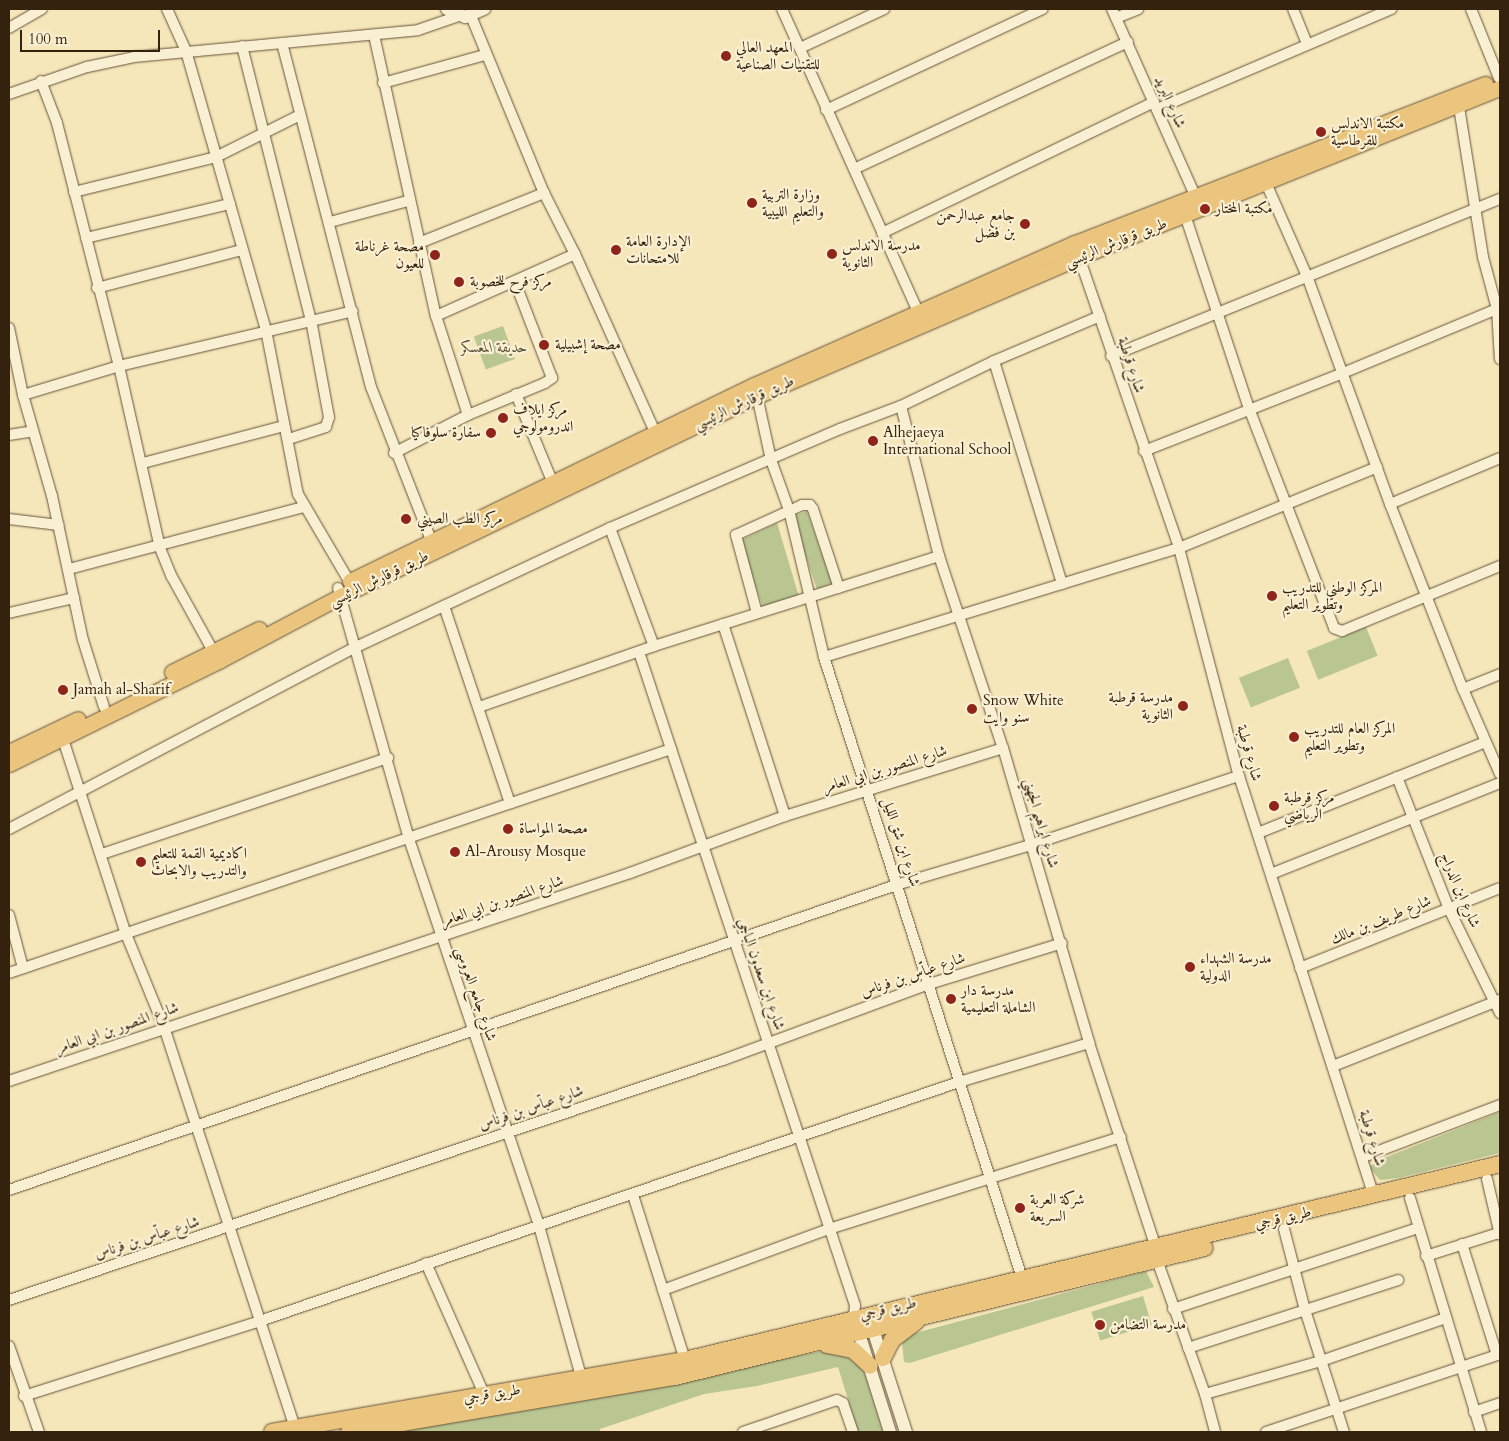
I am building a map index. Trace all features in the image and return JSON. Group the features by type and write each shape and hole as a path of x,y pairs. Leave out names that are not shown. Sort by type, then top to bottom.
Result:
{"highway":[{"name":"طريق قرجي","path":"349,1432 675,1377 817,1344 1500,1164"},
{"name":"طريق قرجي","path":"272,1432 295,1430 484,1394 582,1380 685,1360 859,1313 1022,1278 1284,1229 1494,1177"},
{"path":"817,1344 845,1346 877,1362 897,1335 930,1313"}],"main road":[{"name":"طريق قرقارش الرئيسي","path":"9,752 61,732 220,660 343,588 431,540 655,432 1077,250 1185,215 1197,201 1266,183 1459,107 1500,82"},
{"name":"طريق قرقارش الرئيسي","path":"9,764 104,707 213,651 756,390 919,314 1197,201 1500,82"}],"street":[{"path":"9,28 42,9"},
{"name":"شارع جامع العروسي","path":"167,9 186,51 266,330 297,486 304,506 343,588 354,648 388,758 409,839 440,938 508,1130 539,1226 582,1380"},
{"path":"448,9 465,16 485,55 544,193 575,254 655,432"},
{"path":"9,94 41,81 87,67 186,51 374,35 429,28 486,9"},
{"path":"782,9 919,314"},
{"path":"800,48 884,9"},
{"path":"826,110 1043,9"},
{"path":"1114,13 1138,9"},
{"path":"1293,9 1307,43"},
{"path":"882,233 1156,105 1392,9"},
{"path":"1471,9 1500,82"},
{"name":"شارع البريد","path":"1114,13 1197,201"},
{"path":"374,35 382,84 436,316 468,415"},
{"path":"854,169 1128,42"},
{"path":"282,43 330,222 371,387 394,453 431,540"},
{"path":"242,46 262,135 311,320 329,422 323,429 288,439"},
{"path":"382,84 485,55"},
{"path":"41,81 57,123 119,366 143,463 160,548 172,577 213,651"},
{"path":"1459,107 1477,208 1483,257 1499,305 1500,359"},
{"path":"74,192 216,157 300,115"},
{"path":"1266,183 1307,276 1390,504 1463,690 1500,774"},
{"path":"419,242 544,193"},
{"path":"1111,356 1500,199"},
{"path":"330,222 408,201"},
{"path":"86,238 230,204"},
{"path":"1185,215 1250,411 1335,629 1342,631 1500,566"},
{"path":"98,288 242,250"},
{"name":"شارع قرطبة","path":"1077,250 1100,316 1111,356 1179,548 1239,776 1363,1157 1374,1197"},
{"path":"436,316 575,254"},
{"path":"394,453 468,415 545,383 553,375 515,282"},
{"path":"1144,451 1343,373 1499,305"},
{"path":"23,395 119,366 353,311"},
{"path":"9,829 81,789 354,648 610,528 771,460 840,428 901,406 994,361 1100,316"},
{"path":"9,328 23,395 59,525 74,598 104,707"},
{"path":"994,361 1062,584"},
{"name":"شارع ابن شق الليل","path":"756,390 771,460 789,510 808,598 824,657 899,884 959,1082 1022,1278"},
{"path":"516,394 552,481"},
{"name":"شارع ابراهيم الجهني","path":"901,406 939,556 1003,748 1062,943 1089,1043 1121,1137 1173,1308 1205,1394 1215,1432"},
{"path":"143,463 284,426"},
{"path":"9,435 33,431"},
{"path":"1390,504 1500,458"},
{"path":"824,657 1179,548 1377,467"},
{"path":"757,613 735,537 739,532 802,506 810,505 813,509 839,588"},
{"path":"69,570 160,548 304,506"},
{"path":"9,519 59,525"},
{"path":"610,528 654,646"},
{"path":"479,706 654,646 939,556"},
{"path":"9,613 74,598"},
{"path":"444,606 510,803"},
{"path":"724,624 785,816"},
{"name":"شارع ابن سعدون الباجي","path":"639,652 700,846 735,942 769,1042 798,1137 859,1313"},
{"path":"1463,690 1500,674"},
{"path":"61,732 102,854 126,934 164,1027 295,1430"},
{"path":"1258,833 1485,742"},
{"name":"شارع المنصور بن ابي العامر","path":"9,1081 164,1027 440,938 630,873 785,816 1003,748"},
{"path":"9,973 671,750"},
{"path":"102,854 388,758"},
{"path":"9,1190 474,1032 899,884 1031,845 1239,776"},
{"name":"شارع ابن الدراج","path":"1397,777 1449,909 1498,1001 1500,1013"},
{"path":"1271,874 1500,783"},
{"name":"شارع طريف بن مالك","path":"1300,968 1500,888"},
{"path":"9,915 23,968"},
{"name":"شارع عباّس بن فرناس","path":"9,1300 769,1042 929,984 1062,943"},
{"path":"1333,1066 1498,1001"},
{"path":"24,1396 260,1321 959,1082 1089,1043"},
{"path":"1363,1157 1500,1105"},
{"path":"662,1290 829,1229 1121,1137"},
{"path":"1426,1256 1499,1234 1494,1177"},
{"path":"633,1195 685,1360"},
{"path":"1410,1198 1426,1256 1481,1432"},
{"path":"1173,1308 1418,1228"},
{"path":"1284,1229 1334,1409 1344,1432"},
{"path":"1266,1432 1499,1354 1462,1244"},
{"path":"426,1263 484,1394"},
{"path":"1188,1348 1398,1280"},
{"path":"859,1313 906,1432"},
{"path":"1205,1394 1321,1361 1446,1318"},
{"path":"9,1346 24,1396 38,1432"},
{"path":"877,1362 890,1432"},
{"path":"743,1432 837,1400 843,1403 853,1432"},
{"path":"1474,1412 1500,1403"}],"green space":[{"name":"حديقة المعسكر","path":"503,326 515,359 486,369 474,337"},
{"path":"807,511 832,584 817,589 792,516"},
{"path":"777,523 800,600 763,607 739,541"},
{"path":"1366,627 1378,656 1318,680 1307,651"},
{"path":"1288,658 1300,688 1251,708 1239,678"},
{"path":"1500,1112 1500,1153 1398,1178 1380,1180 1369,1167 1379,1160"},
{"path":"1146,1271 1154,1287 910,1363 904,1362 902,1342 908,1335"},
{"path":"1143,1296 1152,1325 1100,1340 1091,1312"},
{"path":"833,1349 852,1360 864,1371 883,1432 858,1432 838,1367 757,1386 704,1394 600,1429 600,1432 392,1432"}],"place":[{"name":"المعهد العالي للتقنيات الصناعية","path":"726,56"},
{"name":"مكتبة الاندلس للقرطاسية","path":"1321,132"},
{"name":"وزارة التربية والتعليم الليبية","path":"752,203"},
{"name":"مكتبة المختار","path":"1205,209"},
{"name":"جامع عبدالرحمن بن فضل","path":"1025,224"},
{"name":"الإدارة العامة للامتحانات","path":"616,250"},
{"name":"مدرسة الاندلس الثانوية","path":"832,254"},
{"name":"مصحة غرناطة للعيون","path":"435,255"},
{"name":"مركز فرح للخصوبة","path":"459,282"},
{"name":"مصحة إشبيلية","path":"544,345"},
{"name":"مركز ايلاف اندرومولوجي","path":"503,418"},
{"name":"سفارة سلوفاكيا","path":"491,433"},
{"name":"Alhejaeya International School","path":"873,441"},
{"name":"مركز الطب الصيني","path":"406,519"},
{"name":"المركز الوطني للتدريب وتطوير التعليم","path":"1272,596"},
{"name":"Jamah al-Sharif","path":"63,690"},
{"name":"مدرسة قرطبة الثانوية","path":"1183,706"},
{"name":"Snow White سنو وايت","path":"972,709"},
{"name":"المركز العام للتدريب وتطوير التعليم","path":"1294,737"},
{"name":"مركز قرطبة الرياضي","path":"1274,806"},
{"name":"مصحة المواساة","path":"508,829"},
{"name":"Al-Arousy Mosque","path":"455,852"},
{"name":"اكاديمية القمة للتعليم والتدريب والابحاث","path":"141,862"},
{"name":"مدرسة الشهداء الدولية","path":"1190,967"},
{"name":"مدرسة دار الشاملة التعليمية","path":"951,999"},
{"name":"شركة العربة السريعة","path":"1020,1208"},
{"name":"مدرسة التضامن","path":"1100,1325"}]}
